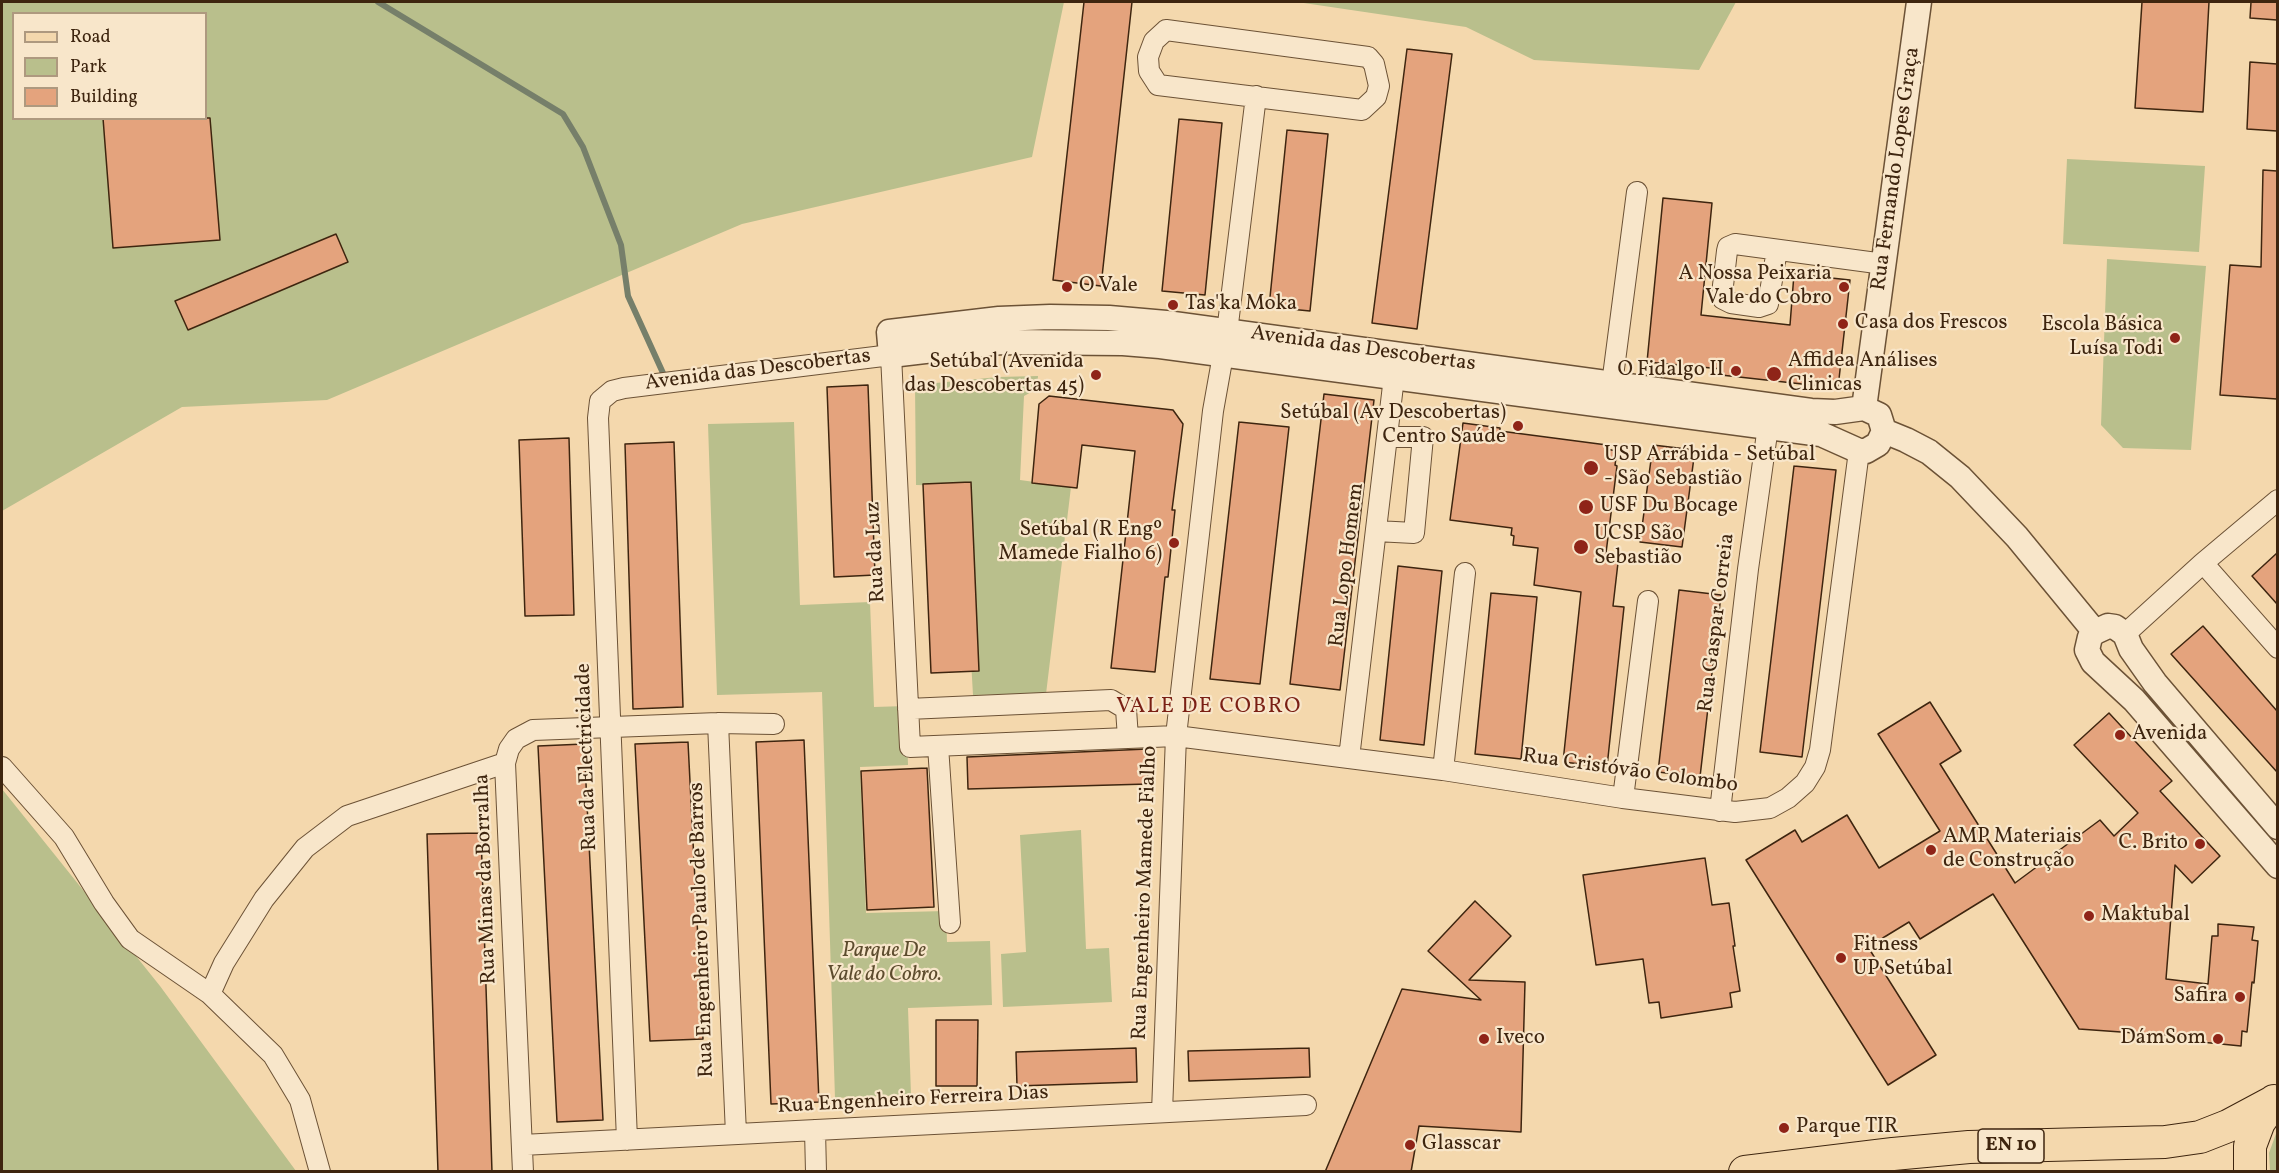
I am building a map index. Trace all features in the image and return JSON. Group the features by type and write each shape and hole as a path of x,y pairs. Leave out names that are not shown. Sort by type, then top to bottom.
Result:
{"main road":[{"name":"EN 10","path":"1745,1172 1970,1147 2165,1142 2200,1137 2228,1126 2275,1100"},
{"name":"EN 10","path":"2250,1172 2250,1146 2259,1122 2275,1100"}],"street":[{"name":"Rua Fernando Lopes Graça","path":"1861,408 1884,264 1919,2"},
{"path":"1166,30 1368,57 1374,64 1379,86 1377,97 1362,110 1256,96 1158,85 1149,71 1148,64 1154,41 1166,30"},
{"name":"Rua Engenheiro Mamede Fialho","path":"1162,1112 1176,736 1213,411 1225,343 1256,96"},
{"path":"1612,384 1637,192"},
{"path":"1777,250 1884,264"},
{"name":"Avenida das Descobertas","path":"624,388 891,355 889,332 999,319 1109,318 1166,323 1225,343 1394,377 1769,417 1861,408"},
{"name":"Avenida das Descobertas","path":"1225,343 1612,384 1769,417 1836,439 1854,449"},
{"name":"Rua da Luz","path":"891,355 910,747"},
{"name":"Rua Lopo Homem","path":"1349,758 1394,377"},
{"name":"Rua da Electricidade","path":"624,388 612,391 600,401 598,418 627,1140"},
{"path":"1861,408 1879,416 1884,431 1878,444 1872,448 1854,449 1844,442 1840,428 1845,415 1861,408"},
{"name":"Rua Gaspar Correia","path":"1720,811 1746,581 1769,417"},
{"path":"1884,431 1929,452 1960,477 2017,537 2095,632"},
{"path":"1376,531 1414,533 1423,437 1387,437"},
{"name":"Rua Cristóvão Colombo","path":"910,747 1176,736 1443,770 1720,811 1753,812 1770,808 1788,798 1805,783 1815,767 1820,750 1854,449"},
{"path":"2098,667 2113,670 2120,667 2129,657 2128,641 2203,563 2277,500"},
{"path":"2203,563 2277,648"},
{"path":"1443,770 1465,573"},
{"path":"1623,798 1648,601"},
{"path":"2277,827 2155,683 2128,641 2115,627 2101,628 2095,632 2090,637 2087,650 2093,662 2134,700 2277,866"},
{"path":"908,709 1111,700 1126,709 1128,738"},
{"name":"Rua Minas da Borralha","path":"523,1172 505,763 509,749 516,739 532,730 718,723 774,724"},
{"name":"Rua Engenheiro Paulo de Barros","path":"718,723 736,1134"},
{"path":"938,746 950,923"},
{"path":"210,994 224,963 264,899 305,848 347,816 505,763"},
{"path":"2,767 64,837 104,903 130,939 210,994 273,1055 300,1100 320,1172"},
{"name":"Rua Engenheiro Ferreira Dias","path":"522,1145 1306,1105"},
{"path":"815,1130 816,1172"}],"green space":[{"path":"2,2 1064,2 1032,157 742,224 327,400 182,407 2,511"},
{"path":"1297,2 1736,2 1699,70 1534,60 1466,27"},
{"path":"2067,159 2205,166 2199,252 2063,244"},
{"path":"2107,259 2206,266 2191,450 2123,448 2101,425"},
{"path":"1038,376 1037,389 1024,396 1020,480 1071,487 1046,694 973,695 961,486 916,485 915,385 998,377"},
{"name":"Parque De Vale do Cobro.","path":"794,422 800,605 870,602 874,707 906,706 908,765 860,767 866,913 946,911 947,942 990,941 992,1005 908,1008 911,1095 835,1098 822,692 717,695 708,424"},
{"path":"2,789 160,986 296,1171 2,1171"},
{"path":"1081,830 1086,949 1109,948 1112,1002 1003,1007 1001,954 1026,952 1020,835"},
{"path":"2277,1131 2277,1171 2270,1171 2269,1153"}],"building":[{"path":"1084,2 1132,2 1101,286 1053,280"},
{"path":"2142,2 2209,2 2203,112 2135,108"},
{"path":"2251,2 2277,2 2277,20 2250,18"},
{"path":"1407,49 1452,54 1417,329 1372,323"},
{"path":"2250,62 2277,64 2277,131 2247,129"},
{"path":"210,118 220,240 113,248 103,120 207,120"},
{"path":"1179,119 1222,123 1205,295 1162,291"},
{"path":"1287,130 1328,134 1310,311 1269,307"},
{"path":"2263,170 2277,171 2277,399 2220,395 2230,265 2261,267"},
{"path":"1663,198 1712,203 1701,315 1790,325 1794,274 1850,280 1838,388 1721,375 1722,369 1647,362"},
{"path":"336,234 348,262 188,330 175,301"},
{"path":"868,385 875,575 834,577 827,387"},
{"path":"1324,394 1374,400 1340,690 1290,684"},
{"path":"1049,396 1173,410 1183,424 1172,510 1175,510 1168,577 1165,577 1155,672 1111,668 1135,451 1082,445 1077,488 1032,483 1039,404"},
{"path":"1239,422 1289,427 1260,684 1210,679"},
{"path":"1463,423 1500,428 1500,431 1607,445 1606,449 1617,451 1606,553 1619,554 1613,606 1624,607 1607,767 1563,762 1581,592 1534,585 1538,548 1513,545 1512,528 1450,520"},
{"path":"569,438 574,615 525,616 519,440"},
{"path":"674,442 683,707 633,709 625,444"},
{"path":"1653,445 1695,450 1682,547 1640,542"},
{"path":"1794,466 1836,470 1802,757 1760,752"},
{"path":"971,482 979,671 931,673 923,484"},
{"path":"2277,553 2277,604 2252,576"},
{"path":"1398,566 1442,571 1424,745 1380,740"},
{"path":"1679,590 1721,595 1700,777 1658,772"},
{"path":"1491,593 1537,597 1521,759 1475,754"},
{"path":"2203,626 2277,711 2277,772 2171,654"},
{"path":"1930,702 1961,751 1940,764 2015,883 2100,820 2114,836 2138,813 2074,745 2109,713 2172,781 2160,791 2220,856 2192,883 2175,865 2166,979 2208,984 2212,936 2218,936 2218,924 2254,927 2252,940 2258,941 2254,983 2252,982 2247,1032 2242,1031 2241,1046 2191,1041 2191,1037 2079,1029 1993,894 1920,939 1909,922 1868,947 1936,1055 1888,1085 1746,860 1795,830 1802,842 1847,815 1879,868 1940,831 1878,734"},
{"path":"804,740 819,1102 771,1104 756,742"},
{"path":"688,742 703,1039 650,1041 635,744"},
{"path":"584,744 603,1120 557,1122 538,746"},
{"path":"1147,749 1148,784 968,789 967,757"},
{"path":"927,768 934,907 867,910 861,771"},
{"path":"481,833 492,1172 438,1172 427,834"},
{"path":"1705,858 1712,905 1729,903 1740,991 1730,993 1732,1007 1661,1018 1659,1002 1649,1003 1643,959 1596,965 1583,875"},
{"path":"1475,901 1511,936 1469,980 1525,982 1521,1132 1419,1126 1411,1172 1325,1172 1402,989 1481,1000 1428,951"},
{"path":"936,1020 978,1020 977,1086 936,1086"},
{"path":"1136,1048 1137,1082 1017,1086 1016,1052"},
{"path":"1309,1048 1310,1077 1189,1081 1188,1051"}],"waterway":[{"path":"378,2 563,114 583,147 621,245 628,296 663,373"}],"place":[{"name":"O Vale","path":"1067,287"},
{"name":"A Nossa Peixaria Vale do Cobro","path":"1844,287"},
{"name":"Tas'ka Moka","path":"1173,305"},
{"name":"Casa dos Frescos","path":"1843,324"},
{"name":"Escola Básica Luísa Todi","path":"2175,338"},
{"name":"O Fidalgo II","path":"1736,371"},
{"name":"Affidea Análises Clinicas","path":"1774,374"},
{"name":"Setúbal (Avenida das Descobertas 45)","path":"1096,375"},
{"name":"Setúbal (Av Descobertas) Centro Saúde","path":"1518,426"},
{"name":"USP Arrábida - Setúbal - São Sebastião","path":"1591,468"},
{"name":"USF Du Bocage","path":"1586,507"},
{"name":"Setúbal (R Engº Mamede Fialho 6)","path":"1174,543"},
{"name":"UCSP São Sebastião","path":"1581,547"},
{"name":"Avenida","path":"2120,735"},
{"name":"C. Brito","path":"2200,844"},
{"name":"AMP Materiais de Construção","path":"1931,850"},
{"name":"Maktubal","path":"2089,916"},
{"name":"Fitness UP Setúbal","path":"1841,958"},
{"name":"Safira","path":"2240,997"},
{"name":"Iveco","path":"1484,1039"},
{"name":"DámSom","path":"2218,1039"},
{"name":"Parque TIR","path":"1784,1128"},
{"name":"Glasscar","path":"1410,1145"}],"district":[{"name":"VALE DE COBRO","path":"1209,708"}]}
